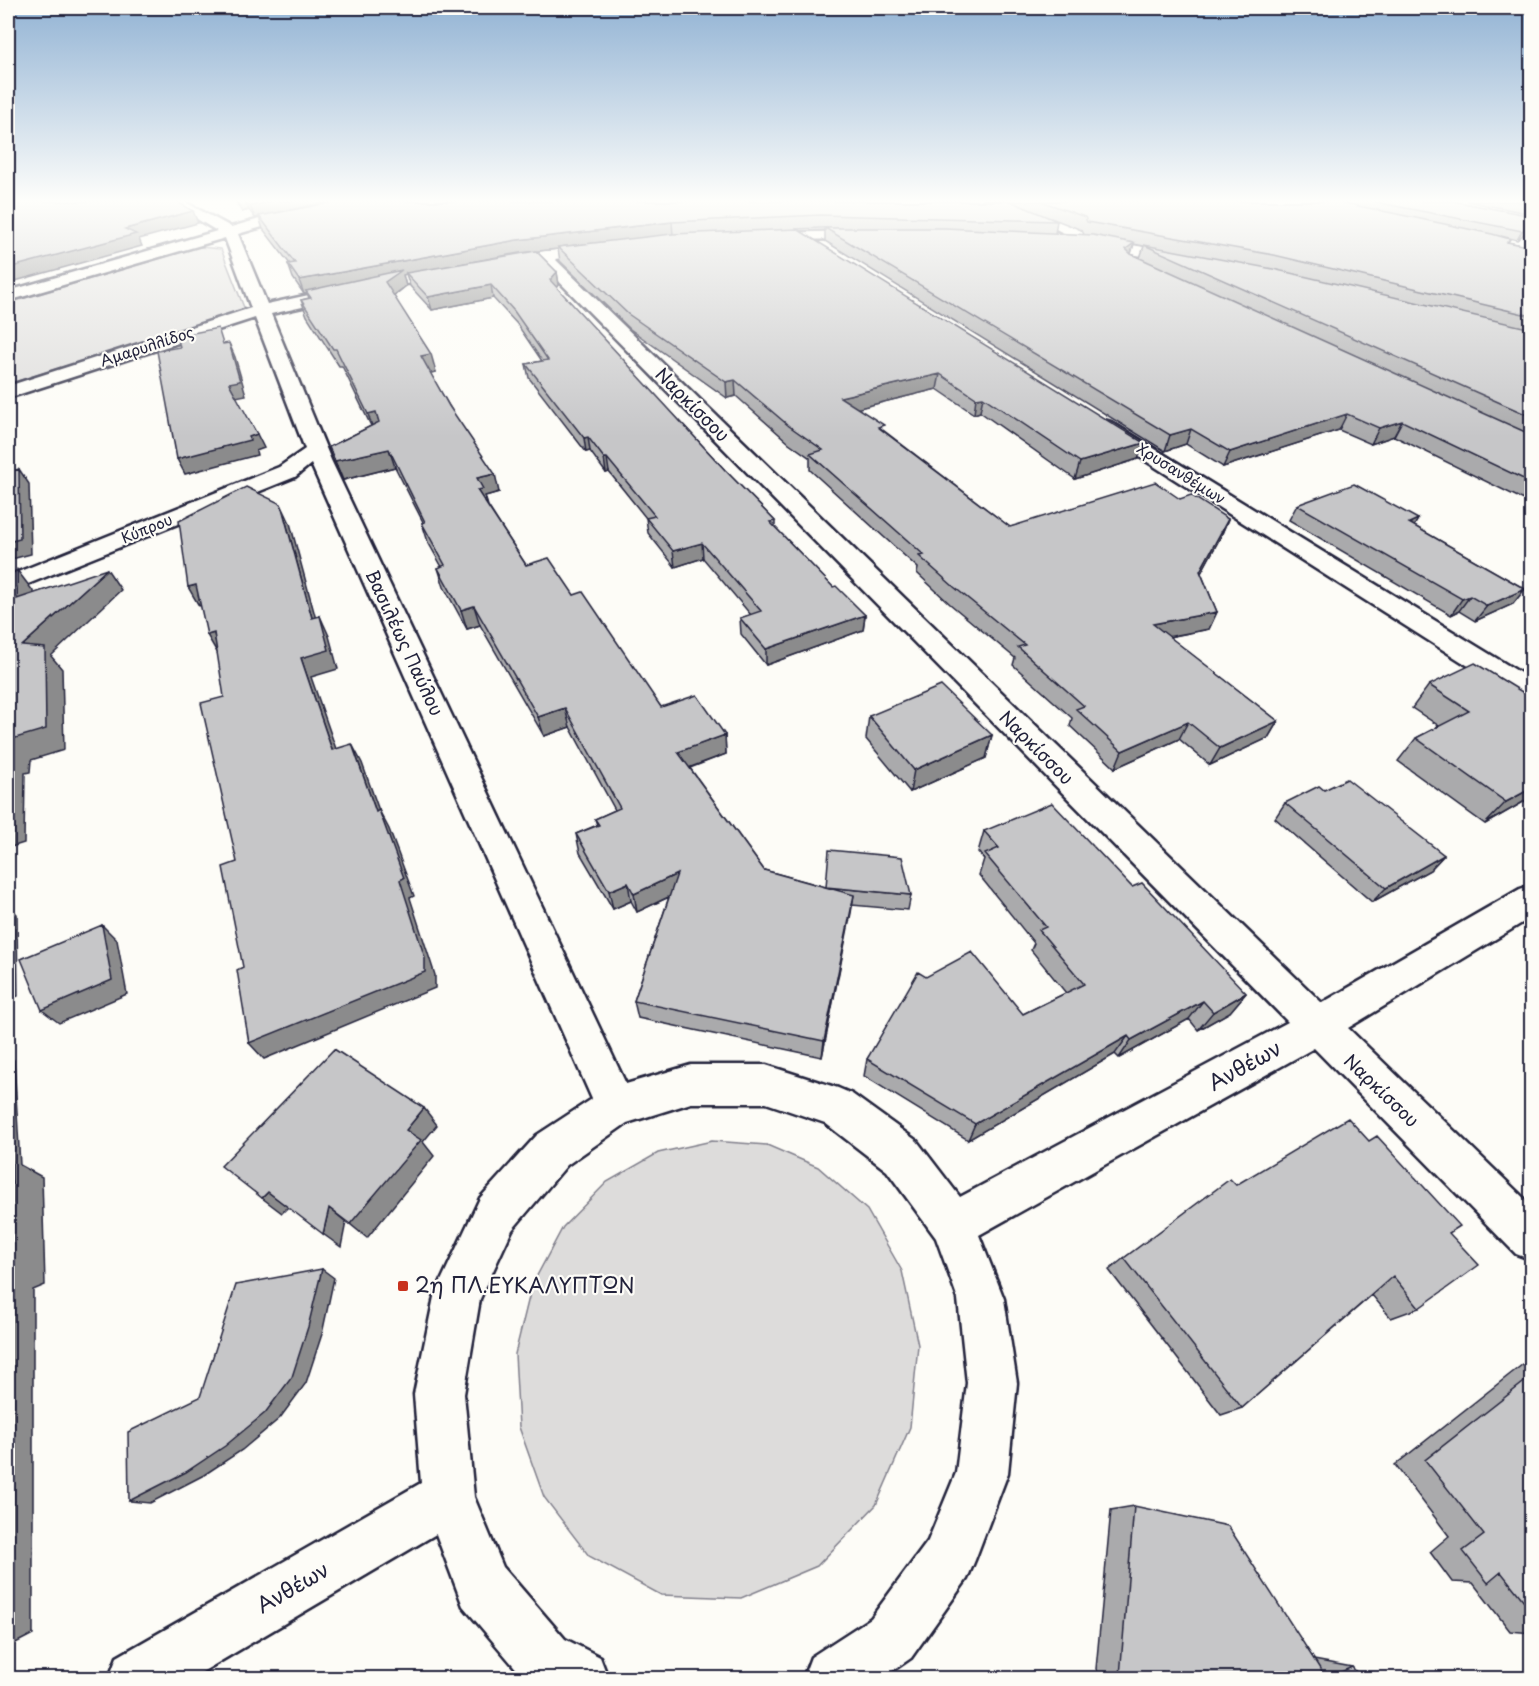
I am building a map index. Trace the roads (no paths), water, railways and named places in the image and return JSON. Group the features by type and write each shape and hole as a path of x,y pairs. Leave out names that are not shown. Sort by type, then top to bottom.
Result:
{"street":[{"path":"8,296 65,280"},
{"name":"Βασιλέως Παύλου","path":"248,280 321,462 616,1107"},
{"name":"Αμαρυλλίδος","path":"8,392 259,311 403,280"},
{"name":"Ναρκίσσου","path":"567,280 1316,1027 1532,1238"},
{"name":"Χρυσανθέμων","path":"1085,413 1532,693"},
{"name":"Κύπρου","path":"8,585 287,472 321,462"},
{"name":"Ανθέων","path":"953,1226 1316,1027 1532,899"},
{"path":"579,1678 545,1659 483,1586 448,1497 439,1394 457,1297 496,1214 552,1150 616,1107 691,1084 766,1084 838,1108 902,1156 953,1226 981,1299 992,1383 982,1473 948,1560 891,1638 832,1678"},
{"name":"Ανθέων","path":"138,1678 448,1497"}],"place":[{"name":"2η ΠΛ.ΕΥΚΑΛΥΠΤΩΝ","path":"403,1286"}]}
